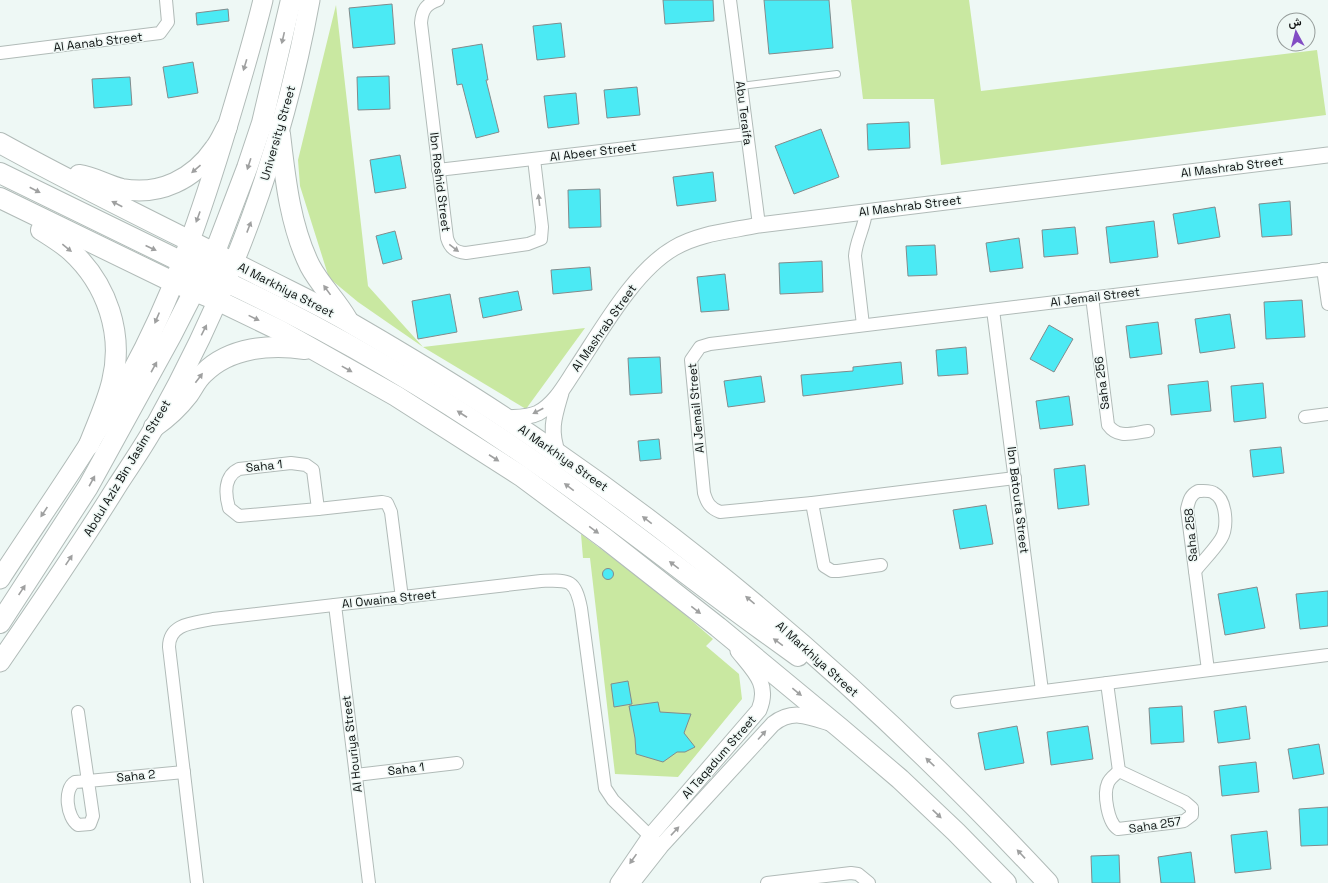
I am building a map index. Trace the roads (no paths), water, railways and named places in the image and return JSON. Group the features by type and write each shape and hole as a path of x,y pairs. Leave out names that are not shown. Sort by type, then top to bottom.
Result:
{"highway":[{"path":"0,623 88,487 172,336 204,272 247,168 262,123 276,69 291,0"},
{"path":"56,174 70,173 86,176 122,189 140,190 161,187 185,178 200,165 216,148 227,127"},
{"path":"280,134 286,183 303,246 310,265 349,322"},
{"name":"Al Markhiya Street","path":"0,143 56,174 190,240 219,301 279,330 396,396 521,476 606,539 718,627 840,728 900,779 956,832 1006,883"},
{"path":"0,173 331,335 460,413 546,469 791,652 807,660 825,665"},
{"path":"7,202 36,227 60,242 81,261 98,284 110,310 115,338 115,366 109,394 89,445"},
{"name":"Al Markhiya Street","path":"7,202 173,282 234,263 349,322 505,418 558,454 679,544 749,599 825,665 954,785 1048,883"},
{"path":"154,427 180,405 203,374 218,362 249,350 268,346 313,350"}],"main road":[{"path":"190,240 227,127 255,33 263,0"},
{"name":"University Street","path":"234,263 261,193 280,134 301,50 310,0"},
{"name":"Abdul Aziz Bin Jasim Street","path":"0,662 97,519 154,427 219,301 190,240"},
{"path":"0,579 89,445 144,349 173,282"}],"street":[{"name":"Al Aanab Street","path":"0,53 160,33 168,22 166,0"},
{"name":"Ibn Roshid Street","path":"438,0 430,2 425,8 422,14 421,23 438,170 449,244 458,252 466,252 528,244 541,239 542,227 534,159"},
{"name":"Abu Teraifa","path":"730,0 759,225"},
{"name":"Al Abeer Street","path":"438,170 747,134"},
{"name":"Al Mashrab Street","path":"505,418 523,417 537,413 548,406 563,388 629,291 659,259 674,248 691,240 759,225 1328,155"},
{"path":"863,325 855,247 864,222 866,211"},
{"path":"1326,269 1328,304"},
{"name":"Al Jemail Street","path":"1015,478 812,503 720,512 712,508 707,502 704,493 691,360 700,347 710,344 1326,269"},
{"name":"Saha 256","path":"1092,297 1108,424 1113,432 1120,435 1148,431"},
{"name":"Ibn Batouta Street","path":"993,310 1042,691"},
{"name":"Al Mashrab Street","path":"558,454 553,440 552,431 563,388"},
{"path":"1305,417 1328,414"},
{"name":"Saha 1","path":"318,509 313,470 306,464 291,463 239,469 232,472 228,478 227,501 232,512 239,516 318,509 382,502 387,503 391,512 402,598"},
{"name":"Saha 258","path":"1195,571 1221,538 1224,529 1223,506 1219,497 1213,492 1198,491 1193,494 1189,500 1187,517 1208,670"},
{"path":"812,503 824,566 832,571 838,571 881,565"},
{"name":"Al Owaina Street","path":"197,883 169,648 171,634 182,626 213,619 547,581 559,580 572,584 578,594 605,788 613,800 655,841"},
{"name":"Al Houriya Street","path":"335,605 369,883"},
{"name":"Al Taqadum Street","path":"618,883 655,841 759,710 762,704 762,687 760,678 718,627"},
{"path":"957,702 1328,655"},
{"path":"1107,683 1119,771"},
{"name":"Saha 2","path":"78,712 88,781 184,772"},
{"name":"Al Taqadum Street","path":"632,883 655,841 780,718 791,714 799,714 840,728"},
{"name":"Saha 1","path":"356,775 457,763"},
{"name":"Saha 257","path":"1119,771 1185,802 1192,808 1192,815 1184,821 1118,830 1110,821 1106,792 1109,781 1119,771"},
{"path":"767,883 851,873 864,877 869,883"}],"lane":[{"path":"741,86 837,74"}]}
